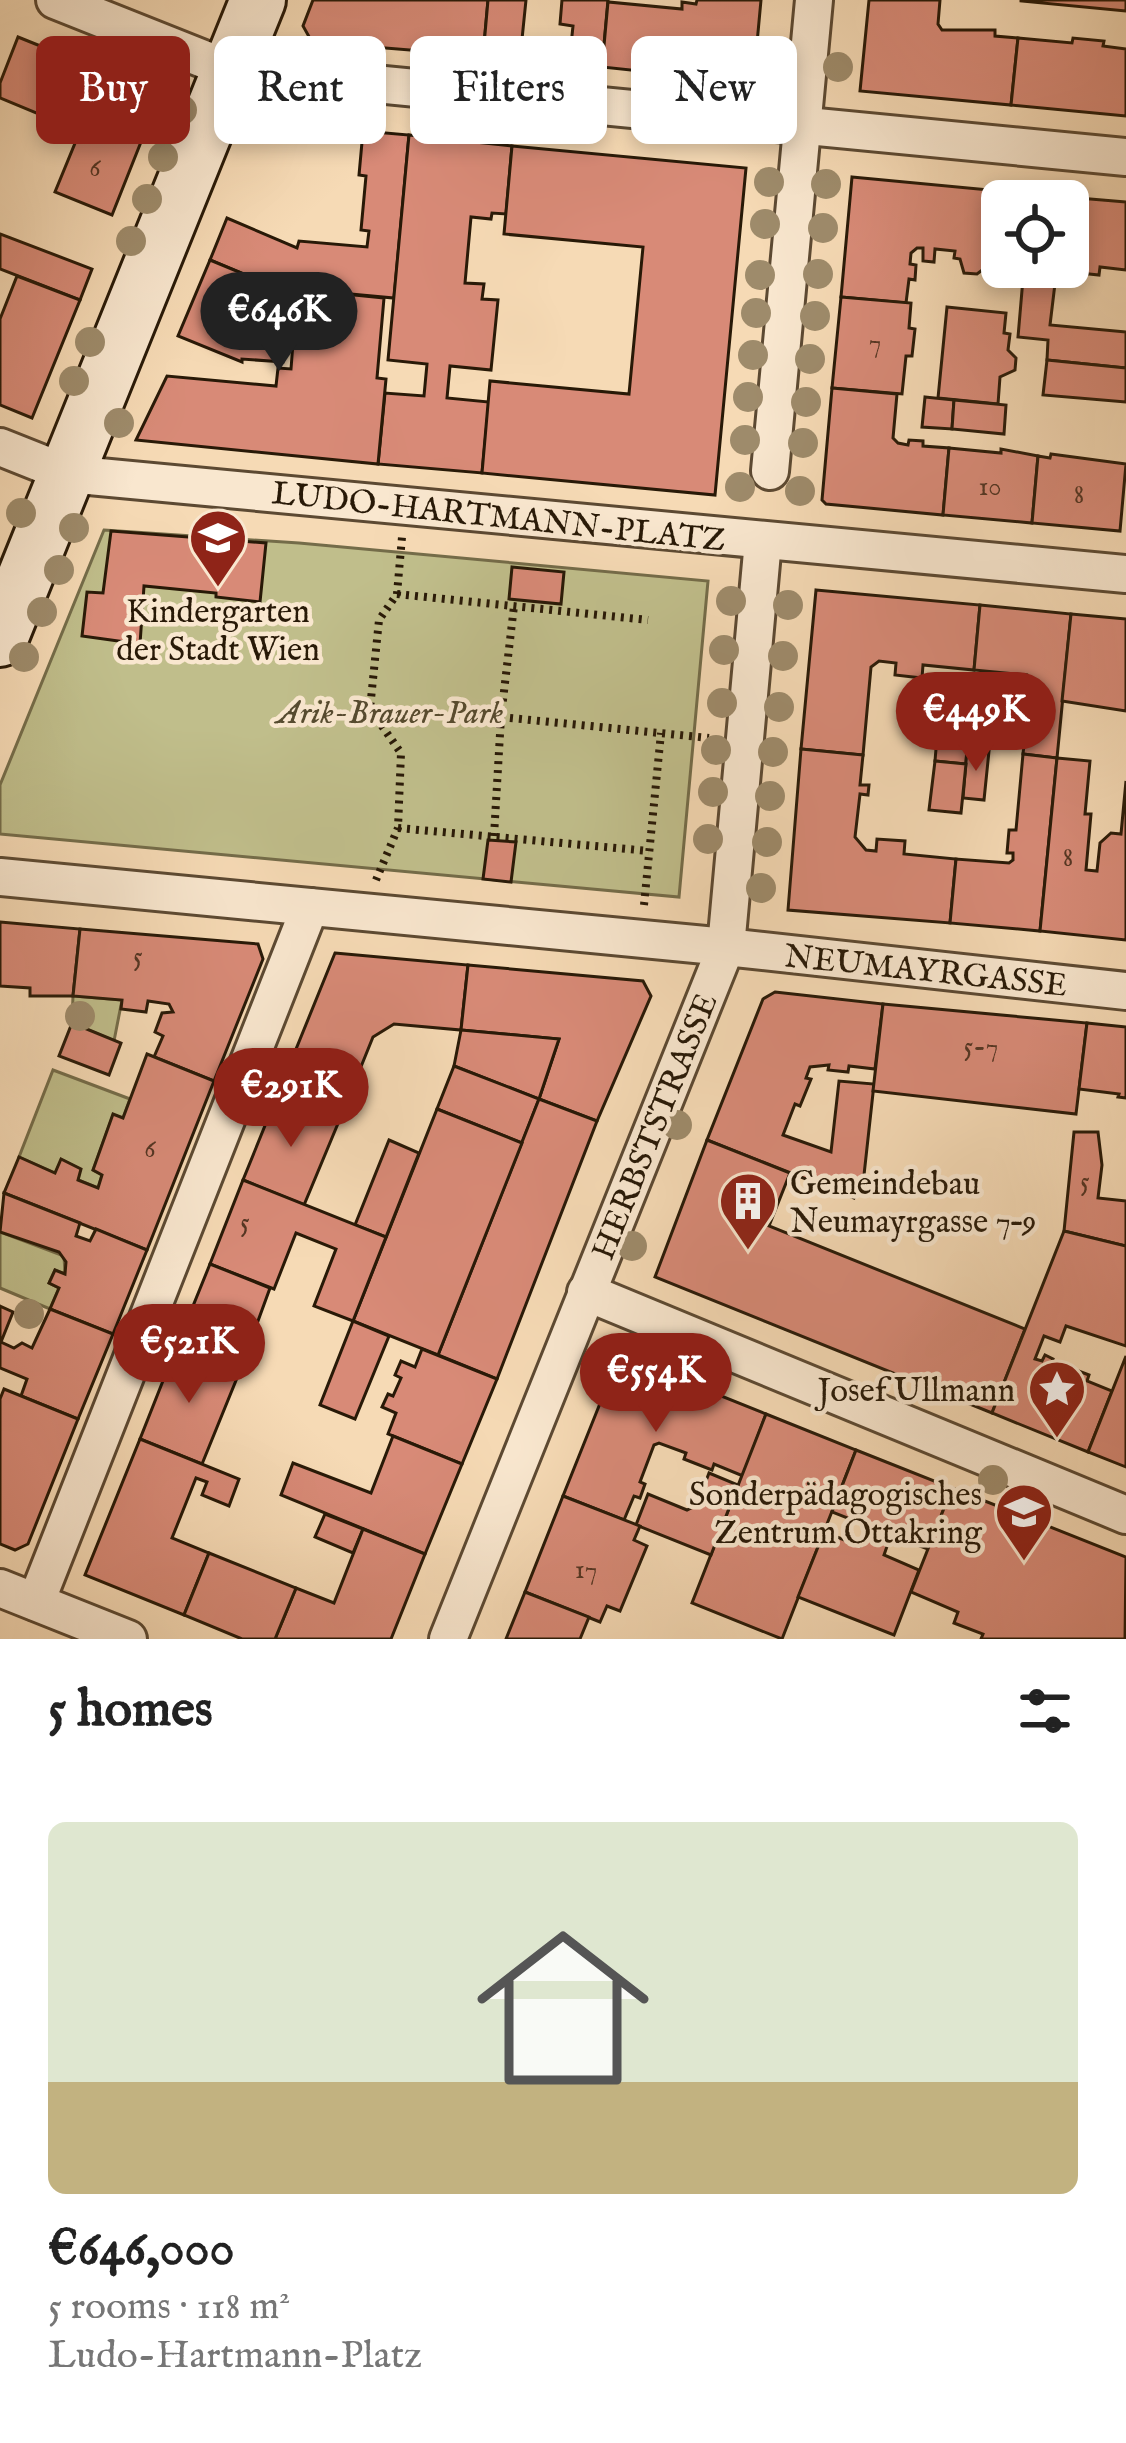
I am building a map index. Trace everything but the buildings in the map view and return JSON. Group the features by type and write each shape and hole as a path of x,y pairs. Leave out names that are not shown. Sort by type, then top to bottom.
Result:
{"main road":[{"path":"244,36 258,0"},
{"path":"0,639 214,112"}],"street":[{"path":"55,0 214,63"},
{"path":"770,471 814,0"},
{"path":"386,84 1126,157"},
{"name":"LUDO-HARTMANN-PLATZ","path":"0,447 68,474 764,541 726,947"},
{"path":"764,541 1126,574"},
{"path":"0,877 726,947"},
{"path":"36,1602 310,907"},
{"name":"NEUMAYRGASSE","path":"726,947 1126,991"},
{"name":"HERBSTSTRASSE","path":"448,1639 726,947"},
{"path":"586,1292 1126,1515"},
{"path":"0,1588 128,1639"}],"path":[{"path":"362,912 398,827 401,753 370,709 379,620 397,594 404,506"},
{"path":"397,594 648,620"},
{"path":"494,836 514,606"},
{"path":"501,717 745,741"},
{"path":"640,939 661,734"},
{"path":"398,827 649,850"}],"green space":[{"name":"Arik-Brauer-Park","path":"104,530 708,581 679,897 0,834 0,785"},
{"path":"73,996 122,1000 114,1041 72,1023"},
{"path":"53,1070 130,1099 123,1118 113,1115 93,1170 102,1175 98,1188 78,1180 80,1169 62,1160 55,1173 19,1157"},
{"path":"0,1232 64,1256 65,1274 55,1270 49,1283 59,1288 50,1309 0,1288"}],"place":[{"name":"Kindergarten der Stadt Wien","path":"218,589"},
{"name":"Gemeindebau Neumayrgasse 7–9","path":"748,1252"},
{"name":"Josef Ullmann","path":"1057,1440"},
{"name":"Sonderpädagogisches Zentrum Ottakring","path":"1024,1563"}]}
